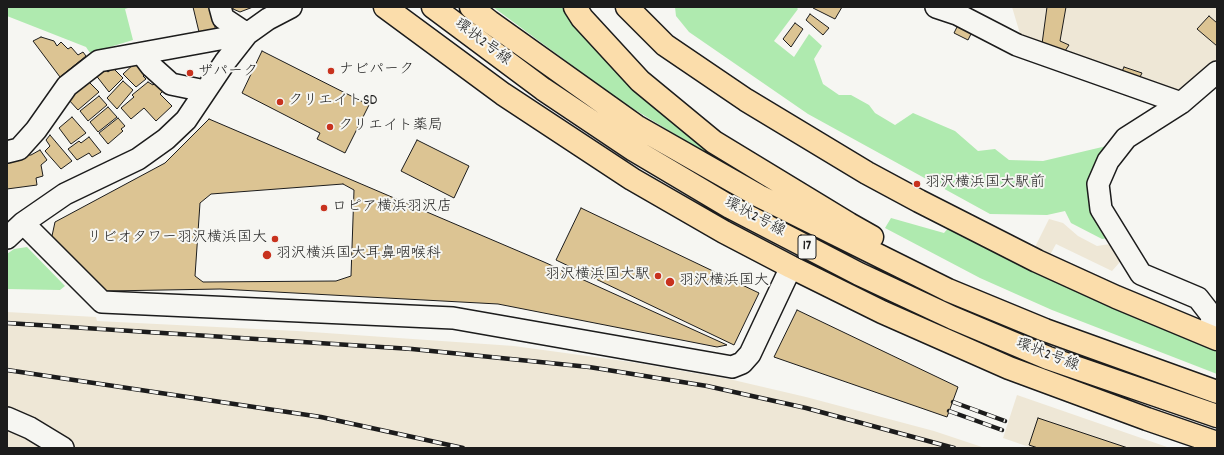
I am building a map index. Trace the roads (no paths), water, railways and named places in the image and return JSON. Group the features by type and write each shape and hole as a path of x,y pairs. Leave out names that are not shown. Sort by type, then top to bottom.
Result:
{"main road":[{"path":"385,7 503,94 632,179 724,232 882,312 1009,368 1217,443"},
{"name":"環状2号線","path":"434,7 543,89 634,150 730,207 859,274 953,318 1048,358 1217,416"},
{"name":"環状2号線","path":"471,7 636,126 759,196 948,290 1045,330 1217,392"},
{"path":"575,7 582,18 640,81 714,142 849,224 900,252 948,290"},
{"path":"628,8 665,45 746,100 867,173 1037,261 1116,297 1214,338"}],"street":[{"path":"220,7 223,18 247,34"},
{"path":"7,238 23,223 65,194 138,159 166,139 186,120 224,62 247,34 268,19 291,7"},
{"path":"936,7 957,14 1017,45 1181,103"},
{"path":"7,152 19,149 36,130 67,86 99,61 247,34"},
{"path":"142,54 151,66 171,84 205,91"},
{"path":"1214,338 1212,316 1198,298 1141,274 1100,208 1098,184 1108,161 1126,138 1181,103 1217,72"},
{"path":"23,223 102,302 453,318 732,367 742,363 750,354 791,267"},
{"path":"7,418 30,428 64,448"}],"railway":[{"path":"7,323 412,349 589,367 707,386 806,408 954,448"},
{"path":"7,370 321,417 463,448"},
{"path":"953,402 1005,421"},
{"path":"949,411 1002,430"}],"place":[{"name":"ナビパーク","path":"331,71"},
{"name":"ザパーク","path":"190,73"},
{"name":"クリエイトSD","path":"280,102"},
{"name":"クリエイト薬局","path":"330,127"},
{"name":"羽沢横浜国大駅前","path":"917,184"},
{"name":"ロピア横浜羽沢店","path":"324,208"},
{"name":"リビオタワー羽沢横浜国大","path":"275,239"},
{"name":"羽沢横浜国大耳鼻咽喉科","path":"267,255"},
{"name":"羽沢横浜国大駅","path":"658,276"},
{"name":"羽沢横浜国大","path":"670,282"}]}
